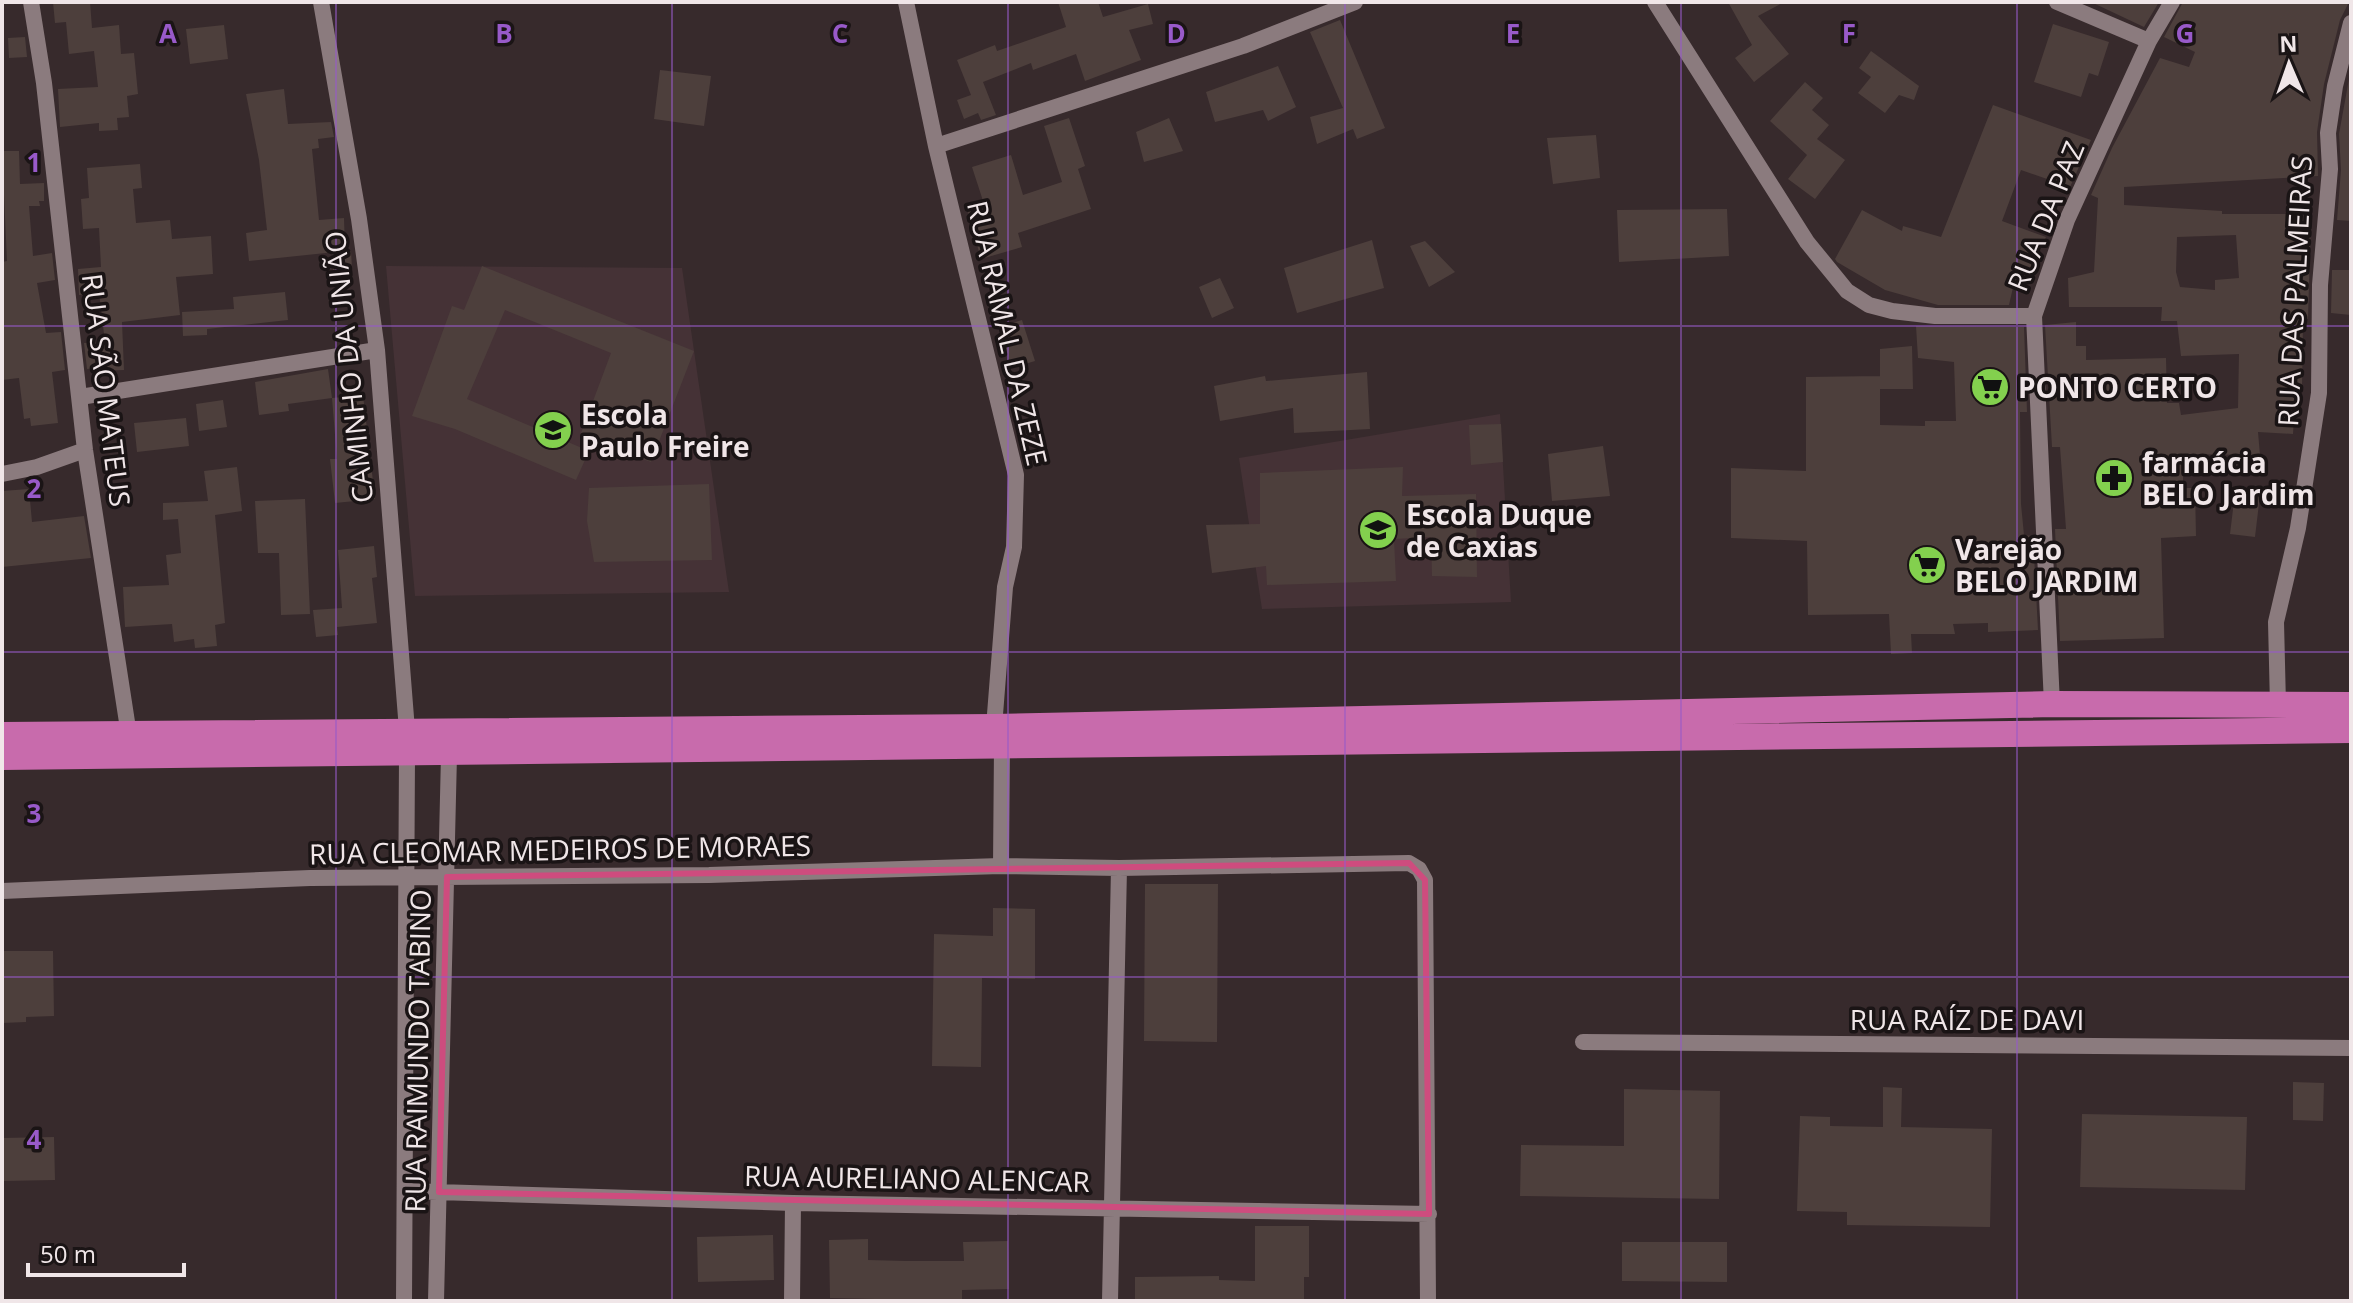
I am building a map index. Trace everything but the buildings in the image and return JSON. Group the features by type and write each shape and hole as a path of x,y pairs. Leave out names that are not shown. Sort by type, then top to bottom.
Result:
{"highway":[{"path":"2,735 129,735 407,743 449,755 2052,704 2351,705"},
{"path":"2,757 407,743 2351,730"}],"street":[{"name":"RUA SÃO MATEUS","path":"31,2 44,83 85,450 129,735"},
{"name":"CAMINHO DA UNIÃO","path":"321,2 359,219 377,350 407,743"},
{"name":"RUA RAMAL DA ZEZE","path":"906,2 936,146 1016,475 1016,532 1005,587 998,737 1001,866"},
{"path":"936,146 1243,46 1355,2"},
{"path":"1655,2 1807,242 1847,291 1869,305 1892,311 1935,316 2034,316"},
{"path":"2057,2 2149,41"},
{"name":"RUA DA PAZ","path":"2052,704 2034,316 2067,220 2149,41 2172,2"},
{"name":"RUA DAS PALMEIRAS","path":"2278,705 2276,622 2301,514 2319,393 2320,285 2330,169 2328,133 2335,86 2351,23"},
{"path":"80,397 377,350"},
{"path":"2,474 37,467 85,450"},
{"name":"RUA RAIMUNDO TABINO","path":"404,1301 407,743"},
{"name":"RUA RAIMUNDO TABINO","path":"436,1301 449,755"},
{"path":"1110,1301 1119,868 1404,863 1419,869 1425,880 1428,1301"},
{"name":"RUA CLEOMAR MEDEIROS DE MORAES","path":"2,891 310,878 709,875 1001,866 1119,868"},
{"name":"RUA RAÍZ DE DAVI","path":"1583,1042 2351,1048"},
{"name":"RUA AURELIANO ALENCAR","path":"405,1191 793,1203 1429,1214"},
{"path":"792,1301 793,1203"}],"highlighted area":[{"path":"1409,863 1425,880 1429,1214 439,1192 447,877"}],"shaded area":[{"name":"Escola Paulo Freire","path":"386,266 682,268 729,592 415,596"},
{"name":"Escola Duque de Caxias","path":"1500,414 1511,602 1262,609 1239,458"}],"place":[{"name":"PONTO CERTO","path":"1990,387"},
{"name":"Escola Paulo Freire","path":"553,430"},
{"name":"farmácia BELO Jardim","path":"2114,478"},
{"name":"Escola Duque de Caxias","path":"1378,530"},
{"name":"Varejão BELO JARDIM","path":"1927,565"}]}
